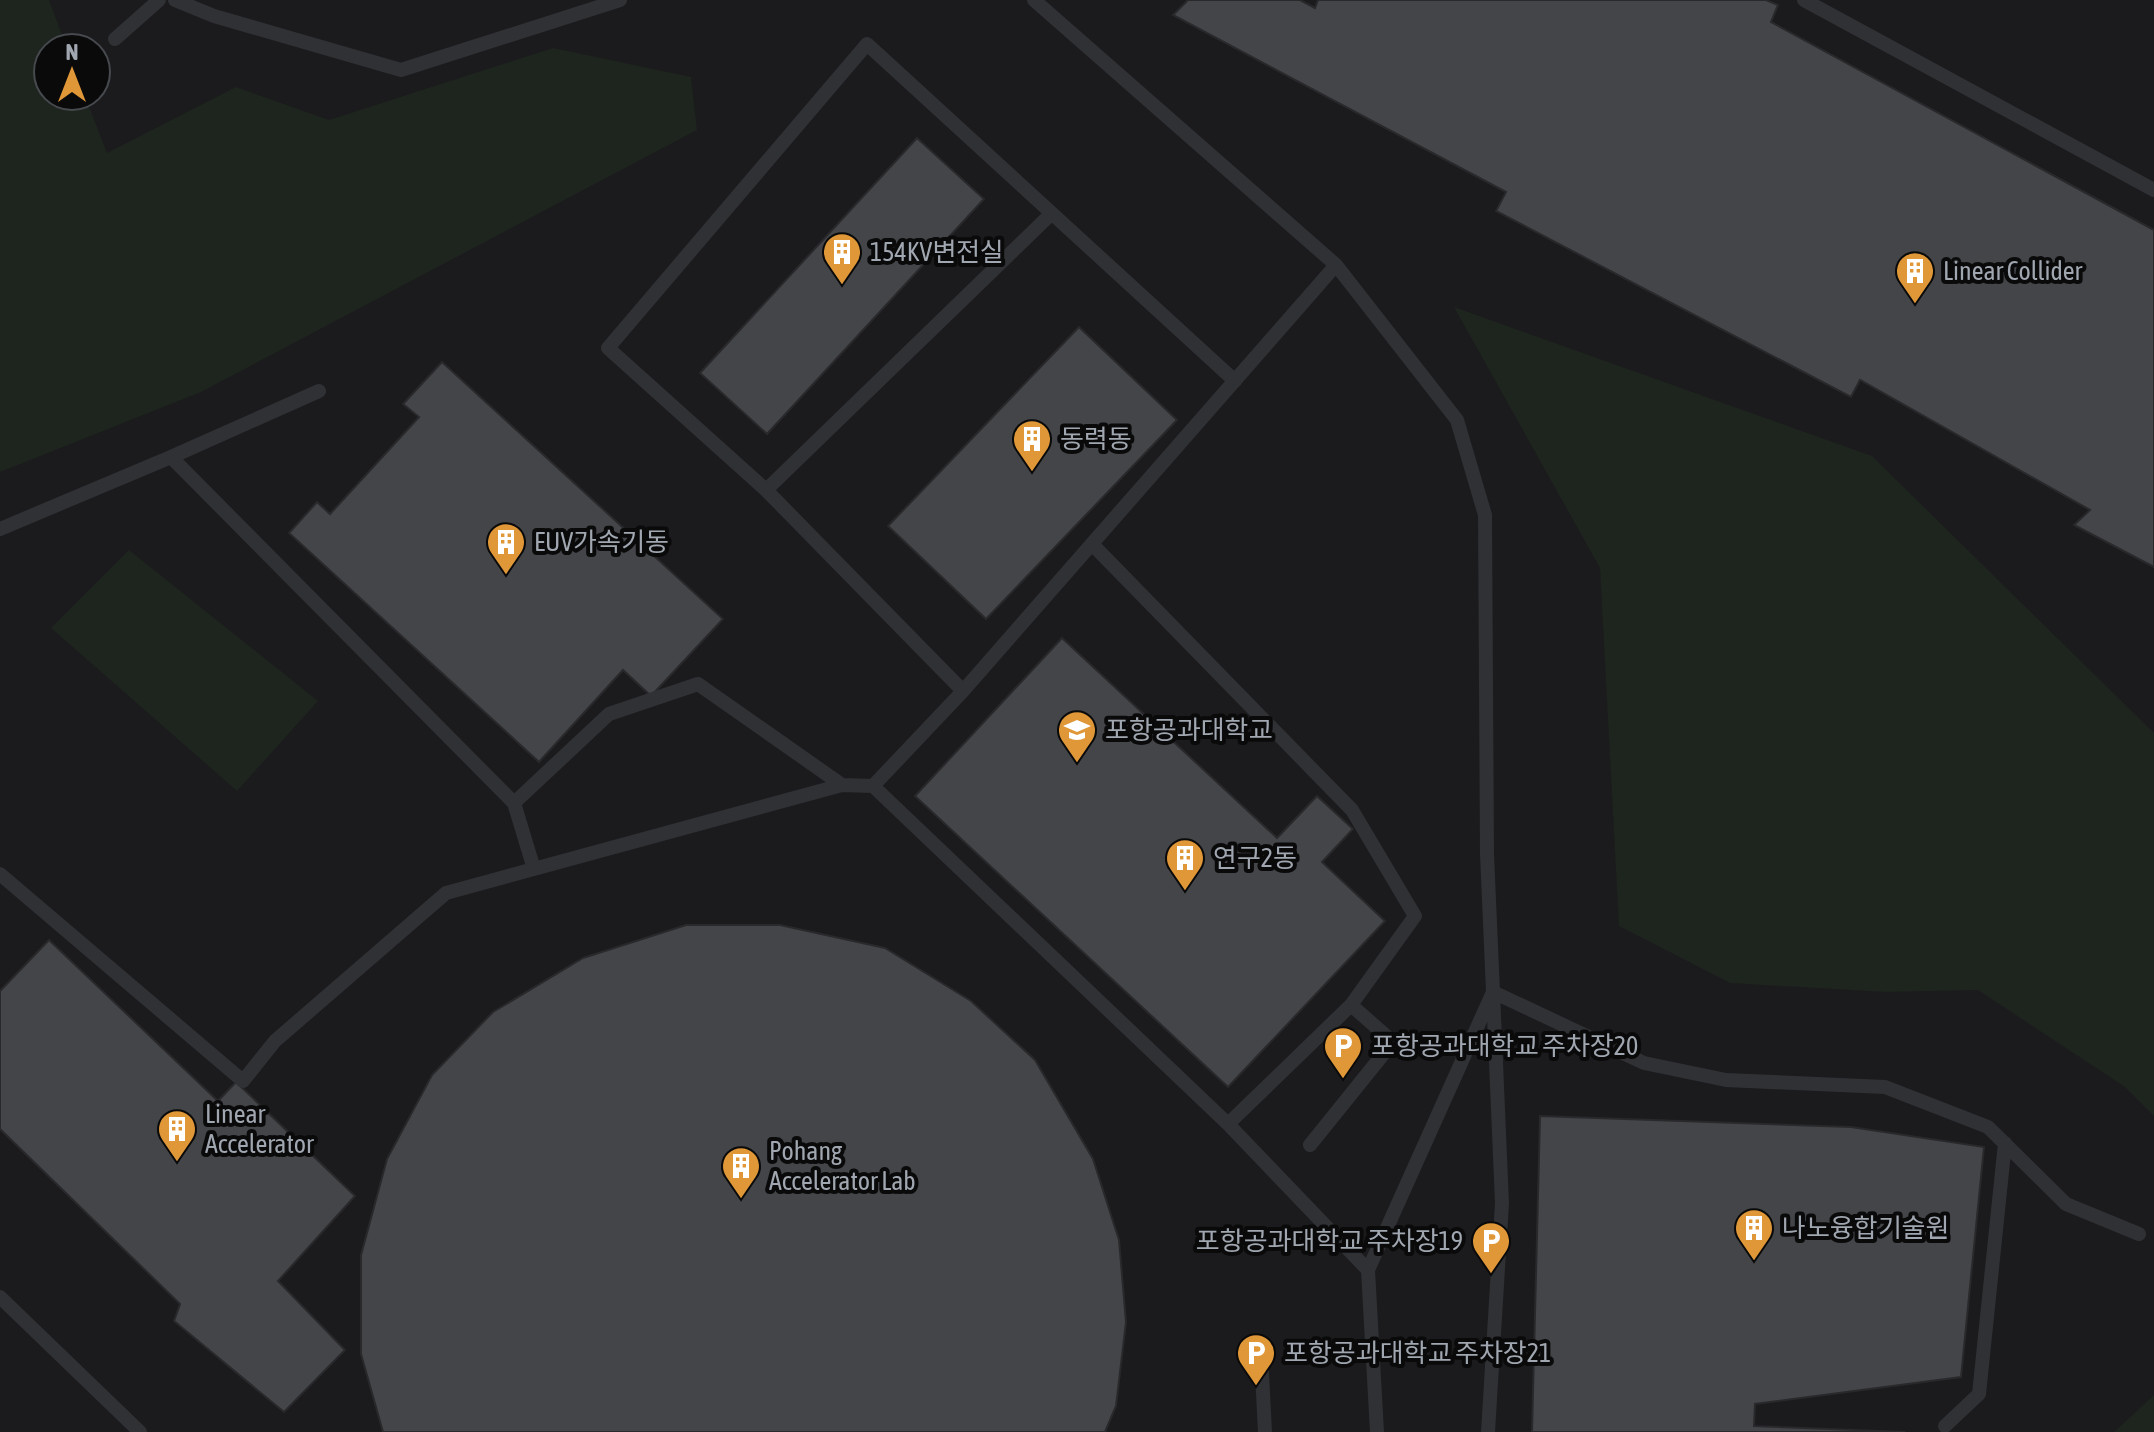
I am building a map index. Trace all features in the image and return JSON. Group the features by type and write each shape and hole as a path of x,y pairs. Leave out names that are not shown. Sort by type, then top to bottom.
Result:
{"lane":[{"path":"115,39 159,0"},
{"path":"175,0 228,20 401,70 620,0"},
{"path":"1034,0 1336,265 1457,420 1485,515 1487,854 1502,1203 1488,1432"},
{"path":"1804,0 2154,190"},
{"path":"963,691 766,490 608,348 867,44 1235,381"},
{"path":"766,490 1051,214"},
{"path":"873,786 963,691 1336,265"},
{"path":"0,529 319,391"},
{"path":"171,457 514,803 534,869"},
{"path":"1092,544 1352,810 1415,916 1351,1005 1228,1124"},
{"path":"514,803 609,714 698,684 842,785"},
{"path":"0,874 243,1081 275,1041 446,893 842,785 873,786 1228,1124 1368,1270"},
{"path":"1493,992 1644,1063 1726,1080 1885,1087 1988,1127 2066,1204 2139,1234"},
{"path":"1377,1432 1368,1270 1493,992"},
{"path":"1310,1145 1393,1042 1351,1005"},
{"path":"1945,1426 1979,1394 2005,1143"},
{"path":"0,1297 140,1432"},
{"path":"1261,1354 1265,1432"}],"shaded area":[{"name":"포항공과대학교","path":"0,0 2154,0 2154,1432 0,1432"},
{"path":"0,0 49,0 61,32 32,32 32,112 91,112 107,153 236,87 329,120 553,48 691,77 697,130 201,392 0,472"},
{"path":"1454,307 1872,456 2154,733 2154,1116 2125,1087 1978,990 1886,992 1730,983 1619,926 1600,568"},
{"path":"129,550 318,701 237,791 51,628"},
{"path":"2154,1395 2154,1432 2114,1432"}],"building":[{"name":"Linear Collider","path":"1188,0 1300,0 1315,8 1318,0 1766,0 1778,5 1771,22 2154,230 2154,567 2074,525 2090,510 1860,380 1851,397 1496,211 1506,192 1173,15"},
{"name":"154KV변전실","path":"917,138 984,199 767,434 700,373"},
{"name":"동력동","path":"1079,327 1177,420 986,619 888,526"},
{"name":"EUV가속기동","path":"442,362 723,619 651,696 623,670 539,762 289,533 317,502 330,514 419,417 403,404"},
{"name":"연구2동","path":"1062,638 1277,838 1317,796 1353,829 1322,862 1385,921 1228,1087 915,796"},
{"name":"Pohang Accelerator Lab","path":"686,925 780,925 885,948 971,1001 1035,1060 1093,1159 1119,1240 1126,1322 1116,1406 1105,1432 383,1432 361,1354 361,1255 387,1159 432,1075 493,1012 583,958"},
{"name":"Linear Accelerator","path":"49,940 218,1101 236,1082 355,1196 278,1281 345,1350 284,1412 174,1321 180,1304 0,1129 0,991"},
{"name":"나노융합기술원","path":"1540,1116 1851,1127 1984,1147 1961,1377 1755,1404 1754,1426 1905,1432 1532,1432"}],"place":[{"name":"154KV변전실","path":"842,286"},
{"name":"Linear Collider","path":"1915,305"},
{"name":"동력동","path":"1032,473"},
{"name":"EUV가속기동","path":"506,576"},
{"name":"포항공과대학교","path":"1077,764"},
{"name":"연구2동","path":"1185,892"},
{"name":"포항공과대학교 주차장20","path":"1343,1080"},
{"name":"Linear Accelerator","path":"177,1163"},
{"name":"Pohang Accelerator Lab","path":"741,1200"},
{"name":"나노융합기술원","path":"1754,1262"},
{"name":"포항공과대학교 주차장19","path":"1491,1275"},
{"name":"포항공과대학교 주차장21","path":"1256,1387"}]}
